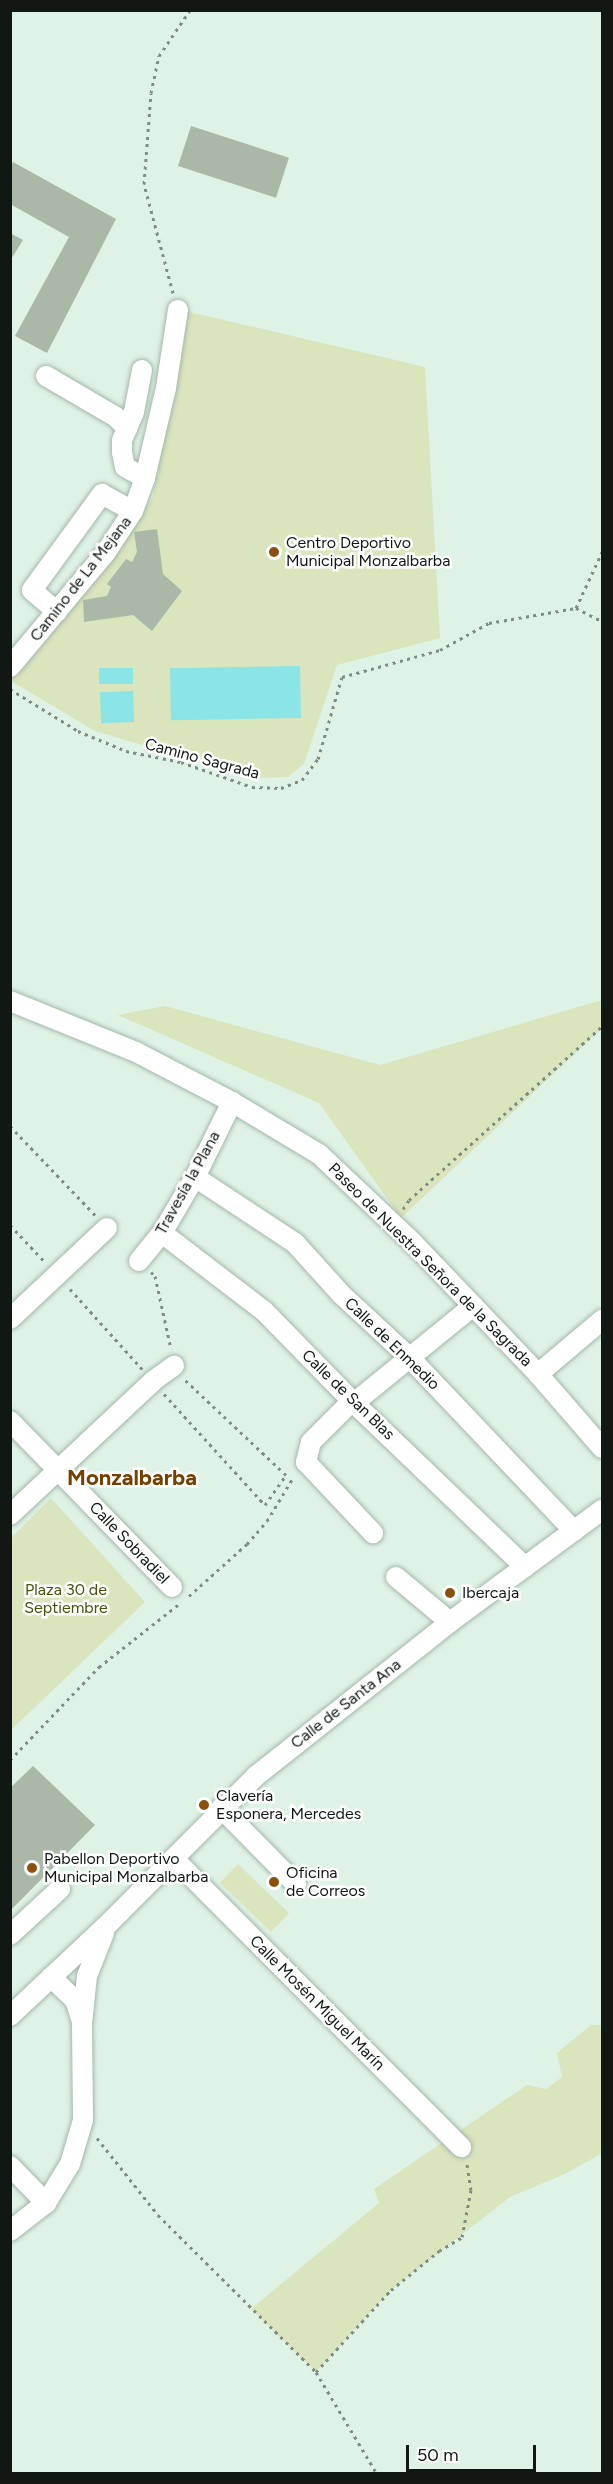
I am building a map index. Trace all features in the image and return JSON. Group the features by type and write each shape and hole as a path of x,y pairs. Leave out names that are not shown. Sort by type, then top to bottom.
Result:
{"street":[{"name":"Camino de La Mejana","path":"10,667 106,552 133,511 145,478 166,388 178,310"},
{"path":"142,370 134,412 122,446 125,467 145,478"},
{"path":"46,376 116,417 127,428"},
{"path":"57,612 32,590 102,494 133,511"},
{"name":"Paseo de Nuestra Señora de la Sagrada","path":"10,1001 136,1052 232,1102 319,1154 393,1224 473,1306 538,1374 603,1448"},
{"name":"Travesía la Plana","path":"140,1261 162,1233 195,1177 232,1102"},
{"name":"Calle de Enmedio","path":"195,1177 295,1243 342,1294 409,1358 574,1531"},
{"path":"10,1319 107,1228"},
{"name":"Calle de San Blas","path":"162,1233 264,1311 353,1402 525,1568"},
{"path":"373,1533 306,1462 310,1442 353,1402 473,1306"},
{"path":"538,1374 601,1324"},
{"path":"10,1515 153,1381 174,1366"},
{"name":"Calle Sobradiel","path":"10,1421 172,1587"},
{"name":"Calle de Santa Ana","path":"10,2016 110,1922 174,1859 221,1808 256,1776 450,1622 603,1510"},
{"path":"396,1577 450,1622"},
{"path":"221,1808 296,1884"},
{"name":"Calle Mosén Miguel Marín","path":"174,1859 461,2147"},
{"path":"10,1935 60,1889"},
{"path":"10,2231 46,2203 70,2164 83,2120 82,2024 87,1976 110,1922"},
{"path":"51,1977 75,2000 82,2024"},
{"path":"10,2166 46,2203"}],"path":[{"path":"178,310 144,184 151,93 159,56 190,10"},
{"path":"603,552 576,608 603,621"},
{"name":"Camino Sagrada","path":"10,690 78,731 126,751 181,762 252,787 281,788 302,780 318,759 342,677 440,650 489,623 576,608"},
{"path":"393,1224 409,1200 603,1026"},
{"path":"10,1126 107,1228"},
{"path":"10,1225 58,1275 265,1505 286,1475 176,1372 155,1276 140,1261"},
{"path":"10,1760 99,1667 183,1601 247,1544 267,1521 289,1481"},
{"path":"83,2120 158,2215 316,2372 377,2474"},
{"path":"316,2372 391,2290 439,2251 462,2237 471,2190 467,2164 461,2147"}],"green space":[{"name":"Centro Deportivo Municipal Monzalbarba","path":"185,311 425,367 440,638 337,665 304,764 288,777 253,778 95,731 11,681 72,606 153,497"},
{"path":"602,1000 602,1028 401,1218 319,1103 118,1015 165,1006 380,1065"},
{"name":"Plaza 30 de Septiembre","path":"51,1498 145,1602 11,1730 11,1538"},
{"path":"238,1864 289,1913 271,1932 220,1883"},
{"path":"591,2025 602,2025 602,2153 567,2173 510,2197 391,2290 316,2372 251,2309 379,2203 374,2189 527,2085 546,2089 562,2077 557,2053"}],"water":[{"path":"300,666 301,718 171,720 170,668"},
{"path":"99,668 133,668 133,684 99,684"},
{"path":"133,691 134,722 101,723 100,692"}],"building":[{"path":"191,126 289,158 276,198 178,166"},
{"path":"13,162 116,219 47,353 15,336 69,237 10,204 10,168"},
{"path":"10,233 23,240 10,261"},
{"path":"157,529 163,574 182,591 152,631 133,615 84,622 83,600 107,596 111,587 107,584 126,559 132,562 137,552 134,532"},
{"name":"Pabellon Deportivo Municipal Monzalbarba","path":"33,1766 95,1825 10,1911 10,1788"}],"place":[{"name":"Centro Deportivo Municipal Monzalbarba","path":"274,552"},
{"name":"Ibercaja","path":"450,1593"},
{"name":"Clavería Esponera, Mercedes","path":"204,1805"},
{"name":"Pabellon Deportivo Municipal Monzalbarba","path":"32,1868"},
{"name":"Oficina de Correos","path":"274,1882"}],"district":[{"name":"Monzalbarba","path":"132,1478"}]}
